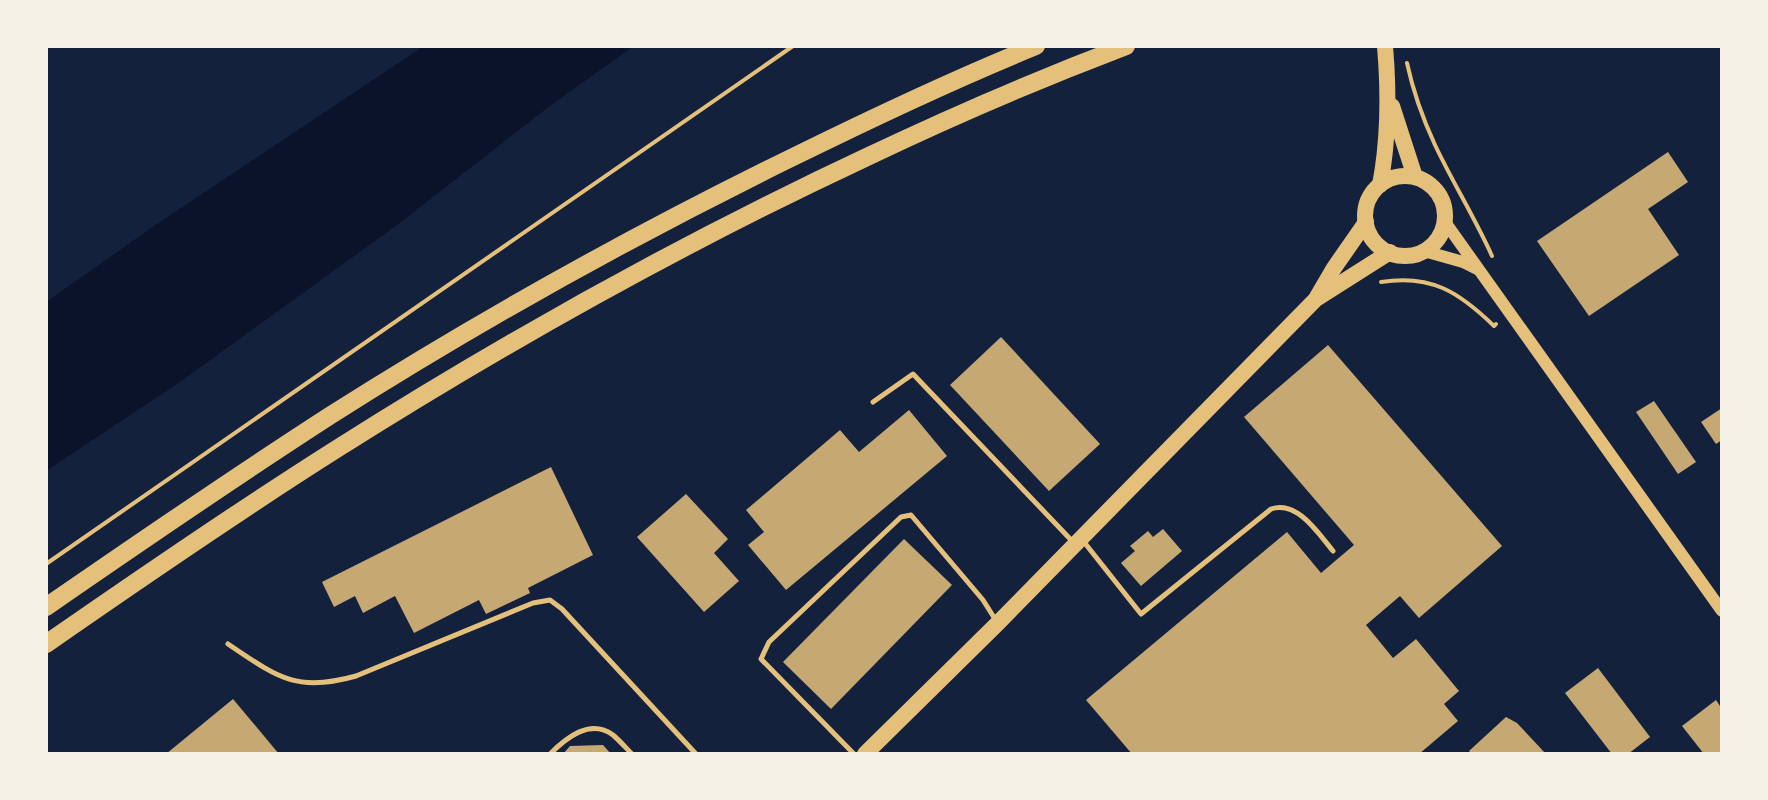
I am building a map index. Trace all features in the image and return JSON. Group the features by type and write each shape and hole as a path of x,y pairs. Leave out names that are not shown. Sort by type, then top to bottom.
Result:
{"highway":[{"path":"46,607 331,415 532,294 740,183 900,106 1036,46"},
{"path":"46,644 333,451 584,301 824,177 970,110 1126,46"}],"main road":[{"path":"1380,185 1389,97 1385,46"},
{"path":"1389,97 1415,177"},
{"path":"1403,176 1415,177 1435,189 1442,199 1445,222 1438,239 1424,251 1407,256 1378,245 1370,235 1366,208 1371,195 1380,185 1403,176"},
{"path":"1316,299 1366,222"},
{"path":"865,754 1316,299 1390,252"}],"street":[{"path":"1445,222 1722,611"},
{"path":"1424,251 1480,270"}],"lane":[{"path":"873,402 913,374 1078,541 1141,614 1271,509 1279,506 1297,513 1333,551"},
{"path":"854,754 761,659 769,642 901,517 911,515 929,534 998,623"},
{"path":"228,644 283,678 315,684 333,683 533,603 550,600 562,609 696,754"},
{"path":"550,754 577,732 595,728 612,734 632,754"}],"path":[{"path":"46,564 793,46"},
{"path":"1406,60 1412,86 1434,143 1500,267"},
{"path":"1378,282 1396,279 1430,282 1458,295 1494,326"}],"water":[{"path":"424,46 634,46 551,105 397,225 180,382 46,471 46,302"}],"building":[{"path":"1668,152 1688,182 1648,209 1679,255 1589,316 1537,241"},
{"path":"1001,337 1100,444 1049,491 950,385"},
{"path":"1328,345 1502,546 1419,618 1400,596 1366,625 1393,658 1416,639 1459,691 1444,704 1458,721 1419,754 1132,754 1086,700 1287,532 1321,573 1354,545 1244,417"},
{"path":"1654,401 1696,462 1678,474 1636,412"},
{"path":"1722,408 1722,440 1716,444 1701,422"},
{"path":"909,410 947,456 786,590 748,545 764,532 746,510 840,430 859,452"},
{"path":"551,467 593,555 528,588 530,593 486,614 479,600 414,633 395,596 363,613 355,596 334,607 322,582"},
{"path":"686,494 728,539 714,553 739,581 704,612 637,537"},
{"path":"1163,529 1182,551 1141,586 1121,563 1135,551 1130,546 1148,531 1153,537"},
{"path":"904,539 952,585 831,709 783,662"},
{"path":"1598,668 1650,737 1628,754 1612,754 1565,693"},
{"path":"233,699 279,754 166,754"},
{"path":"1716,700 1722,709 1722,754 1704,754 1682,726"},
{"path":"1506,717 1517,723 1546,754 1472,754 1469,751"},
{"path":"603,745 611,754 563,754 570,746"}]}
